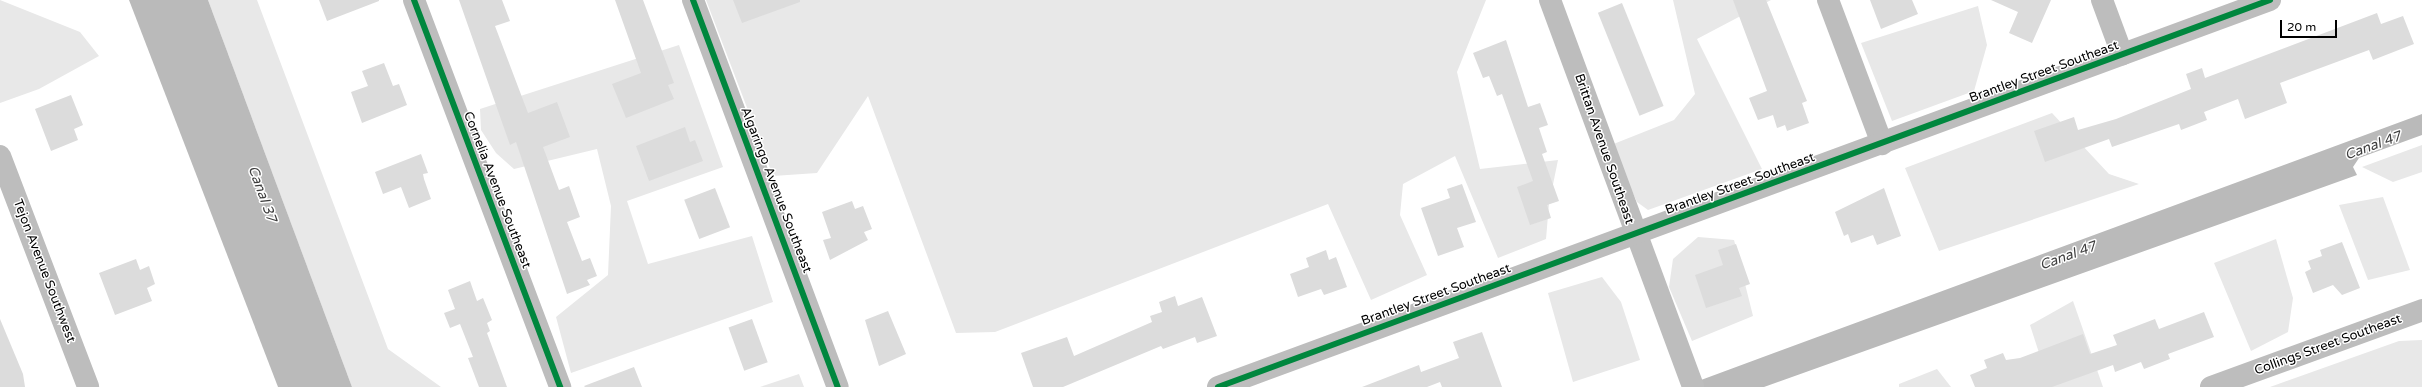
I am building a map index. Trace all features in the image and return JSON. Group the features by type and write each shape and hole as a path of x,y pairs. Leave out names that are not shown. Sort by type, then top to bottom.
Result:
{"street":[{"name":"Cornelia Avenue Southeast","path":"414,0 560,387"},
{"name":"Algaringo Avenue Southeast","path":"693,0 838,387"},
{"name":"Brittan Avenue Southeast","path":"1550,0 1634,234 1693,387"},
{"path":"1828,0 1882,144"},
{"path":"2102,0 2122,54"},
{"name":"Brantley Street Southeast","path":"1218,387 2270,0"},
{"name":"Tejon Avenue Southwest","path":"0,156 88,387"},
{"name":"Collings Street Southeast","path":"2211,387 2422,310"}],"shaded area":[{"path":"0,0 80,32 99,56 39,89 0,103"},
{"path":"208,0 257,0 388,349 441,387 352,387"},
{"path":"706,0 1486,0 1457,72 1480,169 1558,160 1549,204 1546,239 1498,258 1455,156 1403,184 1400,215 1427,275 1371,300 1328,204 995,332 956,333 868,96 817,173 773,176"},
{"path":"1673,0 1771,0 1697,39 1762,169 1648,210 1637,202 1611,145 1674,120 1695,94"},
{"path":"1978,6 1987,45 1974,91 1892,121 1861,43"},
{"path":"679,45 723,167 627,201 648,264 752,236 773,302 571,373 556,317 608,275 611,206 597,149 514,169 496,153 481,130 480,109"},
{"path":"2052,113 2109,174 2139,184 1939,251 1905,168"},
{"path":"2422,145 2422,172 2393,182 2362,167"},
{"path":"2383,197 2410,270 2368,280 2339,205"},
{"path":"1698,237 1734,240 1753,316 1692,341 1669,287 1673,259"},
{"path":"2276,239 2293,298 2288,332 2251,351 2214,263"},
{"path":"1602,277 1621,302 1640,360 1573,382 1548,293"},
{"path":"2073,301 2103,387 2050,387 2030,325"},
{"path":"2422,340 2422,387 2270,387 2399,341"},
{"path":"1937,369 1951,387 1899,387 1899,384"},
{"path":"799,374 804,387 760,387"}],"water":[{"name":"Canal 37","path":"129,0 208,0 352,387 278,387"},
{"name":"Canal 47","path":"2422,114 2422,135 2359,158 2353,167 2357,175 1764,387 1703,387 1701,380"}],"building":[{"path":"319,0 379,0 379,1 327,21"},
{"path":"459,0 502,0 510,21 495,26 528,113 557,102 570,137 543,147 559,190 569,186 580,217 567,222 582,261 590,258 597,276 587,280 590,285 567,294 516,142 510,145"},
{"path":"615,0 643,0 674,83 668,85 674,99 626,118 612,84 641,73"},
{"path":"733,0 800,0 800,2 742,23"},
{"path":"1733,0 1766,0 1807,101 1802,103 1809,123 1787,131 1785,125 1777,128 1773,115 1758,120 1749,98 1767,91"},
{"path":"1870,0 1912,0 1918,14 1881,29"},
{"path":"1991,0 2051,0 2032,43 2009,33 2018,12"},
{"path":"1622,3 1664,106 1639,116 1598,13"},
{"path":"2377,13 2381,24 2403,16 2414,44 2373,60 2369,50 2280,83 2287,103 2245,119 2238,99 2204,112 2207,120 2181,130 2179,124 2112,147 2109,139 2045,162 2034,131 2074,117 2078,130 2116,119 2191,89 2186,74 2202,68 2205,78"},
{"path":"1506,40 1528,107 1540,103 1548,125 1539,128 1547,152 1542,154 1559,201 1547,205 1551,218 1530,225 1517,187 1533,181 1502,94 1497,96 1489,76 1483,78 1473,53"},
{"path":"384,63 393,86 399,84 407,105 362,123 351,92 368,86 362,71"},
{"path":"71,95 83,125 74,129 78,140 51,151 35,109"},
{"path":"685,127 690,142 695,140 703,161 649,181 636,146"},
{"path":"421,154 428,173 423,174 431,199 409,208 401,187 383,194 375,172"},
{"path":"1462,184 1476,222 1457,228 1464,247 1438,256 1421,208 1450,198 1447,189"},
{"path":"715,188 730,227 699,239 684,200"},
{"path":"1884,188 1901,236 1877,245 1873,235 1851,243 1848,234 1844,236 1835,212"},
{"path":"852,201 855,209 863,206 872,229 864,232 868,240 830,260 823,240 831,238 822,212"},
{"path":"2342,242 2360,288 2342,295 2333,285 2313,293 2305,272 2311,269 2308,261 2322,256 2320,250"},
{"path":"1736,244 1750,284 1739,288 1742,296 1706,308 1695,275 1723,265 1718,250"},
{"path":"1326,250 1329,260 1336,257 1347,287 1324,295 1321,289 1298,297 1290,274 1309,267 1306,258"},
{"path":"136,259 140,270 149,266 155,284 147,288 152,301 115,315 99,273"},
{"path":"470,281 477,301 483,298 492,320 487,323 490,331 487,333 507,387 479,387 468,358 473,357 460,324 450,328 444,313 455,309 448,290"},
{"path":"1175,296 1178,306 1202,297 1217,336 1197,343 1195,337 1163,349 1161,346 1063,387 1033,387 1021,353 1067,337 1074,356 1152,322 1150,316 1162,312 1159,302"},
{"path":"888,311 906,354 879,366 865,320"},
{"path":"2204,312 2214,337 2168,354 2170,359 2144,369 2141,362 2115,372 2113,365 2052,387 1975,387 1970,375 1987,368 1984,360 2003,353 2006,360 2020,358 2083,334 2090,354 2117,345 2113,335 2155,319 2159,329"},
{"path":"0,319 23,374 25,387 0,387"},
{"path":"752,319 768,362 744,371 729,328"},
{"path":"1482,332 1502,387 1442,387 1440,382 1427,387 1362,387 1419,365 1421,372 1459,358 1453,342"},
{"path":"634,367 642,387 584,386"}],"cycle path":[{"path":"414,0 560,387"},
{"path":"693,0 838,387"},
{"path":"1218,387 2270,0"}]}
